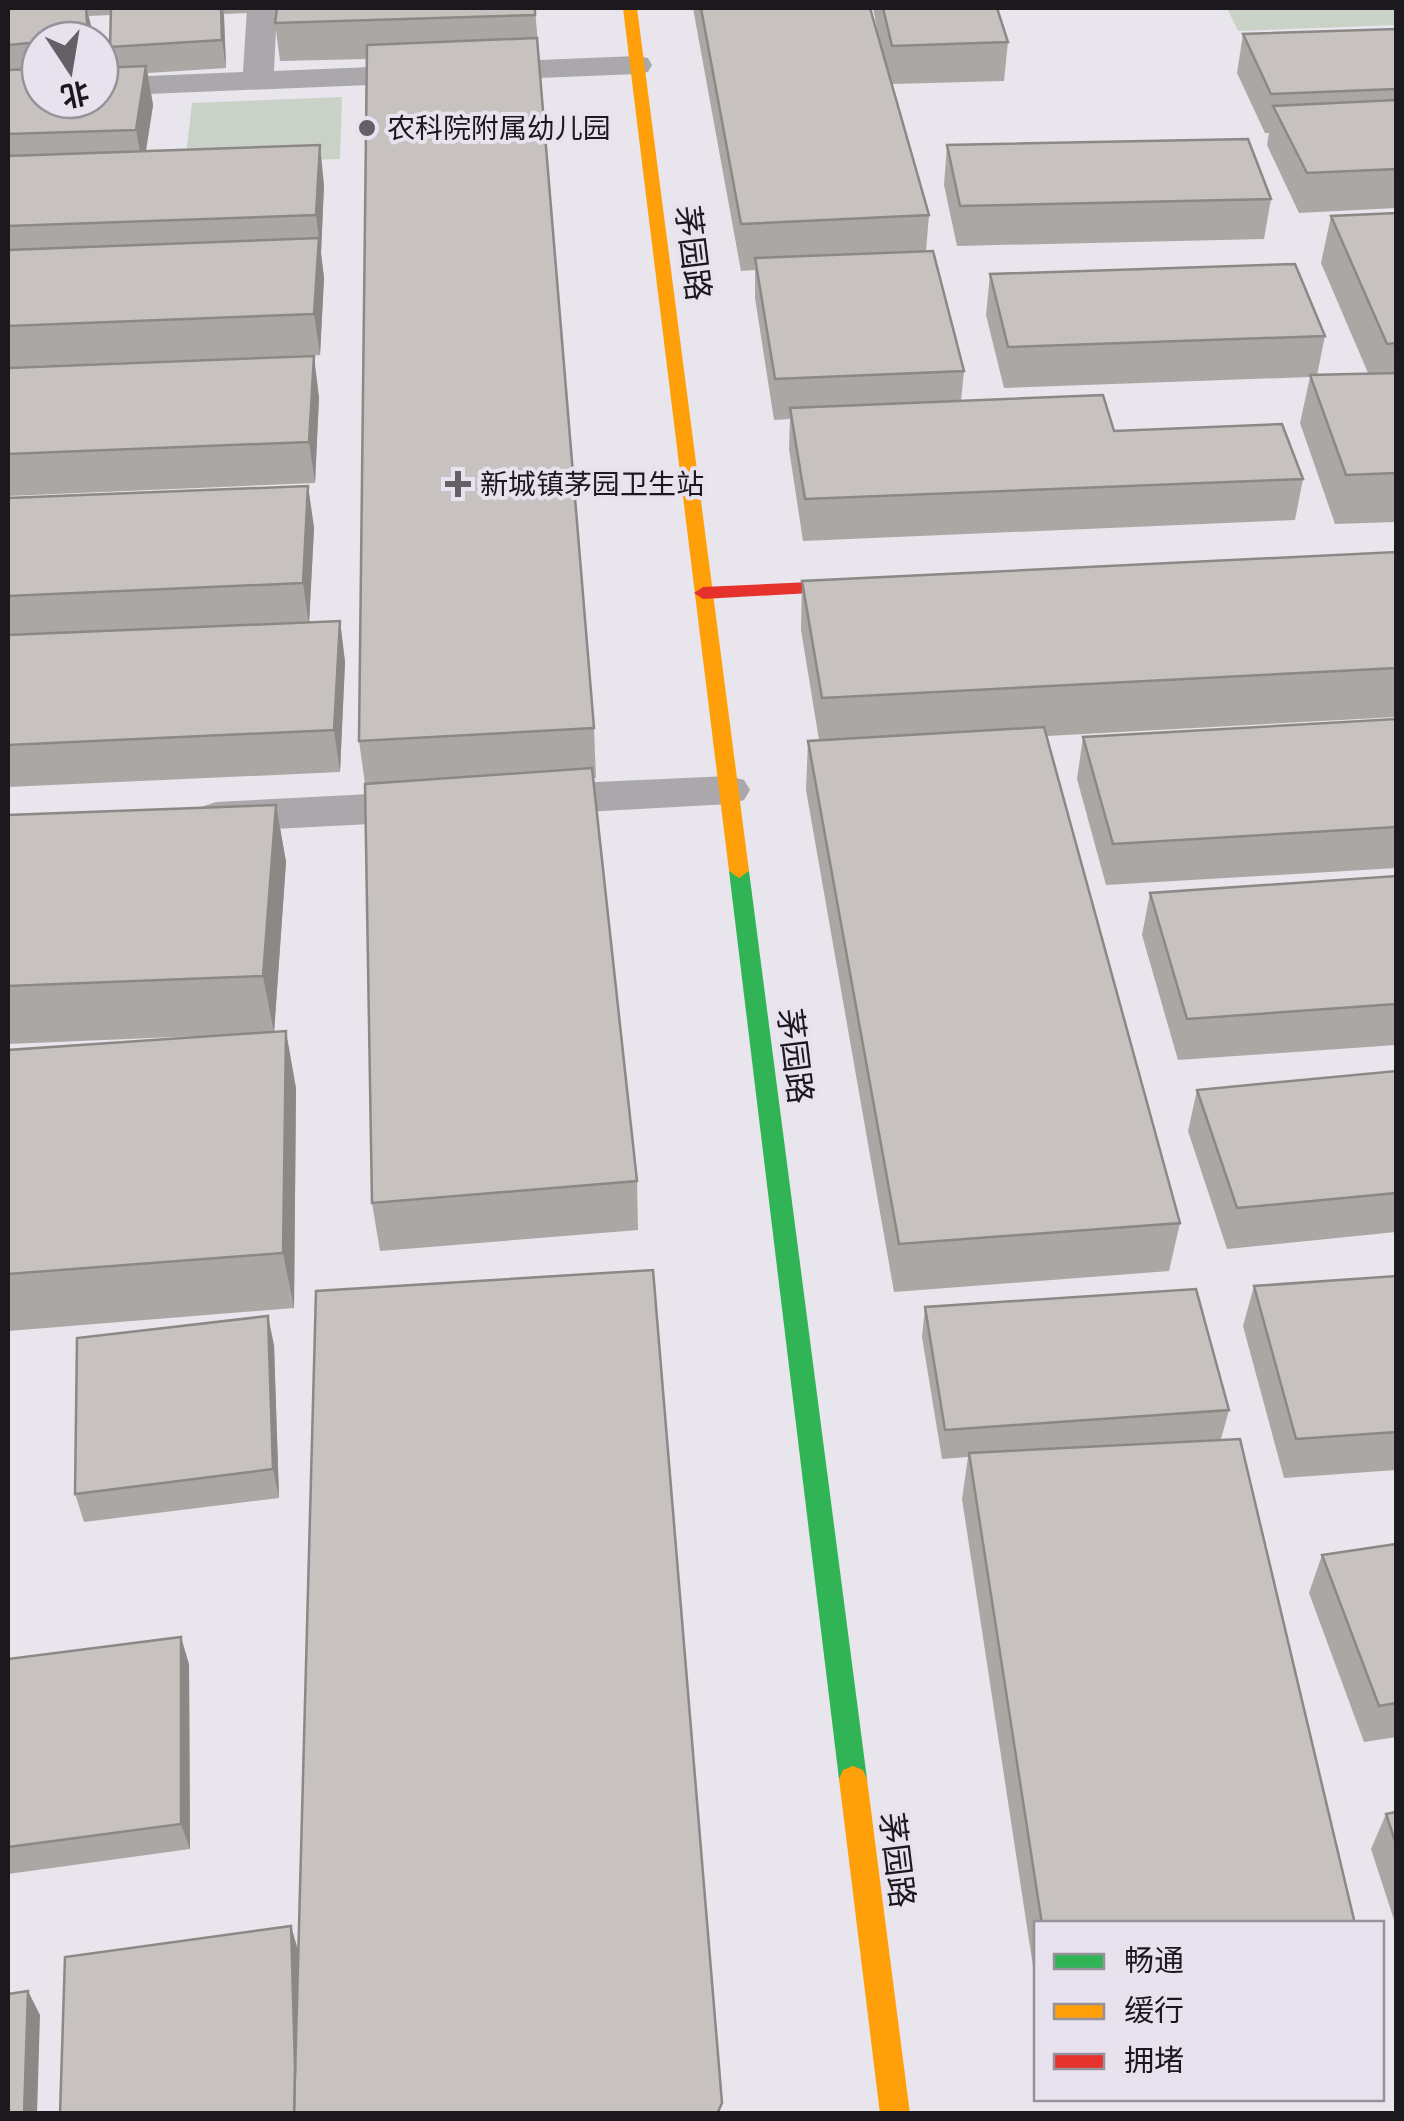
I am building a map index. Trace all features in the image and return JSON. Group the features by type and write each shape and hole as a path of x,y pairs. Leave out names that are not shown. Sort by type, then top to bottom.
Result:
{"street":[{"name":"茅园路","path":"630,8 895,2114"},
{"path":"703,593 901,584"}],"lane":[{"path":"258,80 262,8"},
{"path":"120,86 637,65"},
{"path":"183,819 729,790"}],"shaded area":[{"path":"1227,8 1396,8 1396,25 1238,31"},
{"path":"342,97 340,159 185,164 192,103"}],"building":[{"path":"8,8 86,8 87,20 20,20 20,44 8,45"},
{"path":"111,8 221,8 222,40 120,46 120,20 111,20"},
{"path":"277,8 535,8 535,15 275,23"},
{"path":"701,8 870,8 929,215 741,224"},
{"path":"883,8 997,8 1008,42 892,46"},
{"path":"1396,29 1396,89 1271,94 1243,34"},
{"path":"537,38 594,728 359,741 367,45"},
{"path":"146,66 136,130 8,134 8,70 20,70 20,120 120,120 120,67"},
{"path":"1396,100 1396,169 1307,173 1273,106"},
{"path":"1248,139 1271,199 960,206 947,145"},
{"path":"320,145 316,215 8,226 8,156"},
{"path":"1396,213 1396,343 1387,344 1331,216"},
{"path":"319,238 314,314 8,326 8,250"},
{"path":"933,251 964,371 775,379 755,258"},
{"path":"1295,264 1325,336 1008,347 990,274"},
{"path":"314,356 309,442 8,454 8,368"},
{"path":"1396,373 1396,473 1346,475 1310,375"},
{"path":"1103,395 1114,431 1282,424 1303,479 805,499 790,408"},
{"path":"308,486 303,583 8,596 8,498"},
{"path":"1396,552 1396,668 822,698 802,581"},
{"path":"340,621 334,730 8,745 8,635"},
{"path":"1396,719 1396,827 1113,844 1083,737"},
{"path":"1044,727 1180,1223 899,1244 808,741"},
{"path":"592,768 637,1181 372,1203 365,784"},
{"path":"276,805 263,976 8,986 8,815"},
{"path":"1396,876 1396,1004 1187,1019 1150,893"},
{"path":"286,1031 283,1253 8,1274 8,1050"},
{"path":"1396,1071 1396,1193 1237,1208 1197,1090"},
{"path":"653,1270 722,2103 717,2114 294,2114 316,1291"},
{"path":"1396,1276 1396,1432 1296,1439 1254,1286"},
{"path":"1196,1289 1229,1410 945,1430 925,1307"},
{"path":"268,1316 273,1469 75,1494 77,1338"},
{"path":"1240,1439 1354,1921 1042,1921 969,1453"},
{"path":"1396,1544 1396,1703 1379,1706 1322,1555"},
{"path":"181,1637 181,1824 8,1847 8,1659"},
{"path":"1396,1812 1396,1844 1386,1814"},
{"path":"291,1926 294,2114 60,2114 65,1957"},
{"path":"28,1991 24,2114 8,2114 8,1994"}],"traffic: fast":[{"path":"739,871 853,1779"}],"traffic: slow":[{"path":"630,8 739,871"},
{"path":"853,1779 895,2114"}],"traffic: jam":[{"path":"703,593 875,585"}],"place":[{"name":"农科院附属幼儿园","path":"367,128"},
{"name":"新城镇茅园卫生站","path":"458,484"}]}
